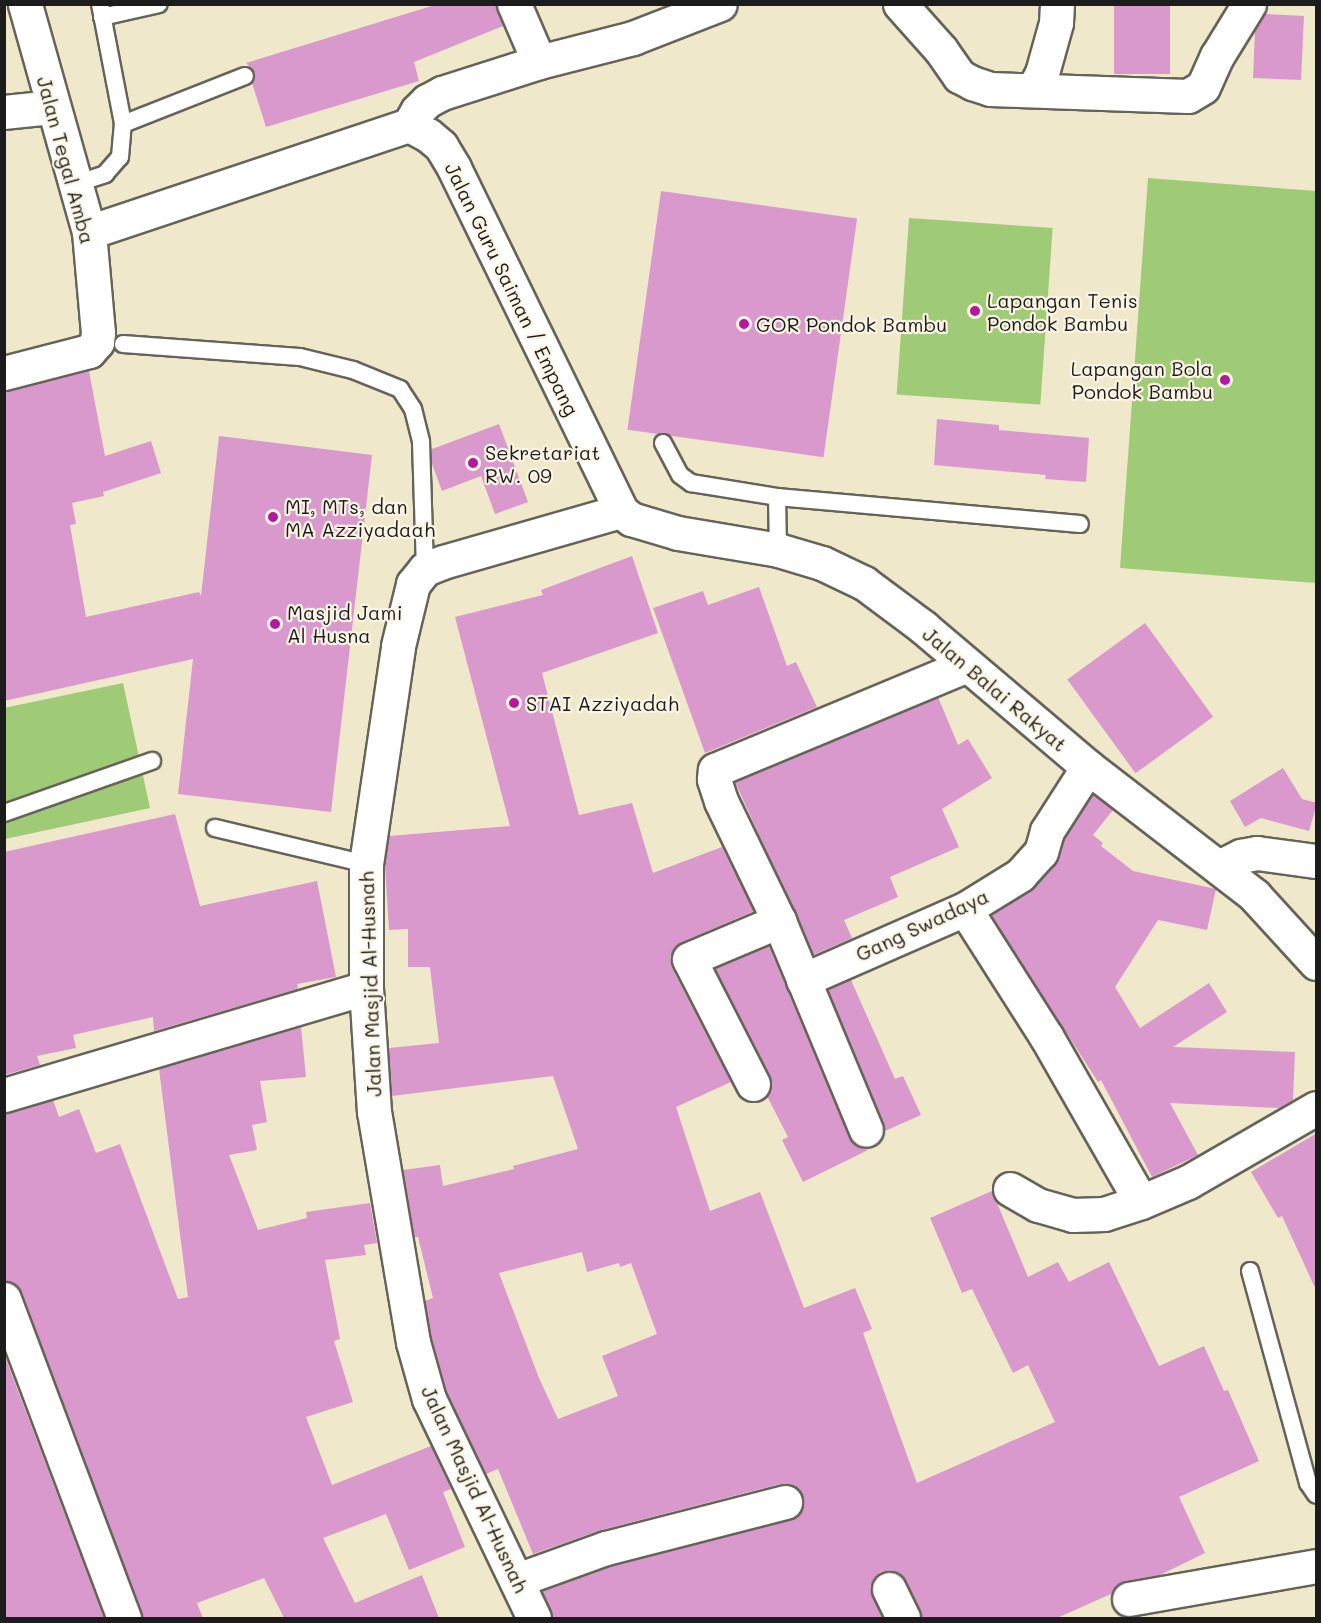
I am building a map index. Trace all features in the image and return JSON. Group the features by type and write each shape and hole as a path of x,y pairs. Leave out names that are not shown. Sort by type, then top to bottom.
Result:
{"street":[{"name":"Jalan Tegal Amba","path":"4,373 89,351 97,342 98,333 81,208 25,4"},
{"path":"514,4 539,62"},
{"path":"81,208 409,125 417,111 427,101 442,93 539,62 633,38 679,12 720,4"},
{"path":"900,4 941,50 959,76 990,89 1188,96 1197,93 1203,87 1217,56 1249,4"},
{"path":"1033,90 1042,73 1056,24 1057,4"},
{"path":"4,112 52,107"},
{"name":"Jalan Guru Saiman / Empang","path":"409,125 428,135 441,146 454,168 621,511"},
{"path":"425,569 442,562 621,511"},
{"name":"Jalan Balai Rakyat","path":"621,511 632,519 678,533 778,550 822,563 864,583 923,627 1088,767 1254,895 1317,963"},
{"name":"Jalan Masjid Al-Husnah","path":"425,569 413,584 398,646 366,864 366,988 374,1112 413,1342 429,1399 534,1618"},
{"path":"866,1130 779,921 721,801 714,779 715,770 967,665"},
{"name":"Gang Swadaya","path":"802,980 965,909 1020,875 1041,852 1047,831 1088,767"},
{"path":"1219,867 1228,861 1257,853 1317,861"},
{"path":"965,909 1046,1036 1141,1202"},
{"path":"753,1084 689,959 779,921"},
{"path":"4,1095 366,988"},
{"path":"1010,1189 1038,1205 1073,1215 1104,1214 1141,1202 1188,1182 1317,1108"},
{"path":"4,1299 17,1373 124,1618"},
{"path":"517,1580 606,1548 785,1502"},
{"path":"1129,1599 1317,1566"},
{"path":"889,1589 903,1618"}],"lane":[{"path":"81,208 120,157 123,124 101,11 159,4"},
{"path":"123,124 245,76"},
{"path":"123,344 300,357 353,370 400,389 413,409 421,442 425,569"},
{"path":"663,443 680,475 691,483 777,497 1080,524"},
{"path":"777,497 778,550"},
{"path":"4,813 152,761"},
{"path":"215,828 366,864"},
{"path":"1250,1271 1308,1483 1317,1495"}],"green space":[{"name":"Lapangan Bola Pondok Bambu","path":"1148,178 1316,191 1316,583 1120,568"},
{"name":"Lapangan Tenis Pondok Bambu","path":"909,218 1053,228 1040,405 897,395"},
{"path":"123,683 150,808 5,839 4,708"}],"building":[{"path":"438,4 496,4 503,26 414,62 419,81 266,127 252,83 255,73 246,63"},
{"path":"1114,4 1170,4 1170,74 1114,74"},
{"path":"1265,14 1304,16 1301,80 1253,78 1255,30"},
{"name":"GOR Pondok Bambu","path":"661,191 857,219 824,457 627,430"},
{"name":"Masjid Jami Al Husna","path":"89,371 105,456 151,441 161,473 103,492 104,496 72,503 76,524 70,525 86,617 199,592 201,596 219,436 372,455 331,812 178,794 193,659 4,701 4,391"},
{"path":"937,419 999,425 999,430 1089,438 1086,482 1045,479 1046,475 934,465"},
{"name":"Sekretariat RW. 09","path":"499,424 528,502 495,514 481,476 442,491 432,464 432,449"},
{"path":"632,556 658,633 542,673 579,815 632,803 653,873 722,847 754,911 682,942 674,948 670,957 672,968 731,1082 676,1107 710,1211 760,1192 804,1308 855,1288 872,1329 863,1333 917,1483 1055,1422 1028,1365 1013,1373 972,1289 962,1293 930,1218 992,1191 1028,1277 1058,1262 1069,1282 1109,1262 1159,1366 1204,1346 1224,1391 1228,1390 1259,1461 1179,1497 1205,1553 1160,1575 1125,1581 1117,1585 1111,1594 1057,1618 922,1618 906,1580 899,1573 890,1570 880,1572 870,1587 882,1618 553,1618 542,1591 612,1566 790,1520 798,1515 803,1506 803,1497 798,1489 789,1484 780,1484 601,1530 533,1554 498,1469 486,1474 447,1392 431,1338 425,1301 433,1298 418,1237 414,1237 403,1170 440,1165 443,1186 514,1169 513,1166 578,1149 553,1076 392,1096 389,1048 439,1043 430,967 408,967 408,929 389,930 385,865 389,836 510,826 455,617 543,595 541,590","holes":["582,1252 587,1272 619,1263 620,1267 631,1263 657,1334 602,1356 618,1396 558,1419 539,1378 499,1273"]},
{"path":"759,587 787,666 796,662 817,707 705,753 653,608 703,591 708,605"},
{"path":"1145,623 1213,717 1136,773 1067,679"},
{"path":"938,697 958,745 968,739 992,778 942,809 959,847 890,877 898,897 844,920 852,938 813,955 735,782"},
{"path":"1283,768 1302,799 1317,803 1309,831 1261,818 1245,827 1230,801"},
{"path":"1093,794 1113,810 1093,835 1103,843 1101,846 1133,871 1216,889 1207,930 1158,920 1115,987 1140,1028 1209,983 1227,1012 1173,1047 1295,1052 1293,1100 1279,1108 1170,1103 1198,1155 1152,1177 1101,1080 1098,1082 991,915 1030,891 1055,865 1064,839"},
{"path":"175,814 200,906 317,881 336,977 297,984 298,989 154,1031 153,1017 73,1035 76,1048 37,1056 40,1065 4,1075 4,852"},
{"path":"769,946 849,1137 855,1145 868,1150 803,1182 782,1140 788,1137 767,1096 772,1086 770,1075 715,968"},
{"path":"851,980 895,1079 903,1076 921,1115 885,1131 828,990"},
{"path":"301,1027 306,1077 260,1081 267,1122 252,1125 257,1150 229,1155 258,1230 307,1218 306,1212 370,1203 377,1243 364,1245 366,1255 325,1260 340,1339 334,1341 353,1402 306,1417 332,1485 431,1446 451,1489 443,1492 465,1547 409,1570 386,1514 323,1538 355,1603 422,1575 439,1618 284,1618 264,1578 197,1603 203,1618 142,1618 22,1292 15,1284 4,1281 4,1113 53,1100 59,1117 79,1109 96,1153 120,1144 178,1299 188,1297 159,1069"},
{"path":"1317,1133 1317,1292 1282,1216 1278,1218 1251,1172"},
{"path":"4,1354 104,1618 4,1618"}],"place":[{"name":"Lapangan Tenis Pondok Bambu","path":"975,311"},
{"name":"GOR Pondok Bambu","path":"744,324"},
{"name":"Lapangan Bola Pondok Bambu","path":"1225,380"},
{"name":"Sekretariat RW. 09","path":"473,463"},
{"name":"MI, MTs, dan MA Azziyadaah","path":"273,517"},
{"name":"Masjid Jami Al Husna","path":"275,624"},
{"name":"STAI Azziyadah","path":"514,703"}]}
